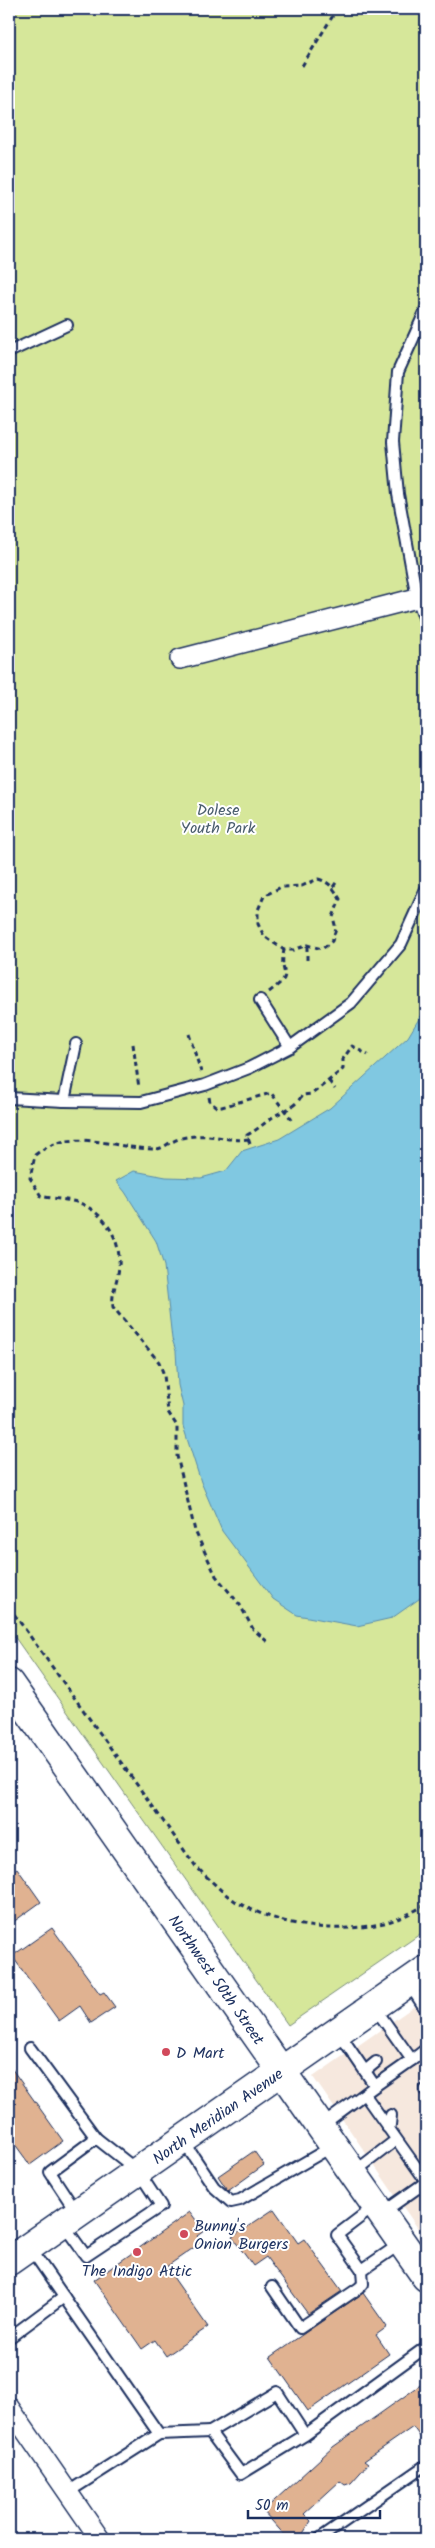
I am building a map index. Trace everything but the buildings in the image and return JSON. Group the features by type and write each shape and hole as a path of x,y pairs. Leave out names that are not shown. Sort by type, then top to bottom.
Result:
{"main road":[{"name":"Northwest 50th Street","path":"9,1683 426,2277"},
{"name":"North Meridian Avenue","path":"19,2254 417,1977"}],"street":[{"path":"180,659 418,598"},
{"path":"9,2406 100,2539"}],"lane":[{"path":"426,310 398,372 393,442 398,494 418,598 426,623"},
{"path":"9,352 67,325"},
{"path":"9,1098 140,1102 205,1085 249,1068 290,1047 351,1002 401,944 426,889"},
{"path":"260,1000 290,1047"},
{"path":"64,1101 76,1044"},
{"path":"417,1977 426,2010"},
{"path":"374,2007 412,2060"},
{"path":"338,2032 375,2086"},
{"path":"392,2051 401,2044"},
{"path":"30,2048 96,2138 138,2171 160,2206 86,2256 50,2172 96,2138"},
{"path":"182,2140 214,2187 231,2202 240,2200 327,2136 375,2086 426,2049"},
{"path":"364,2071 376,2062"},
{"path":"272,2287 300,2328 359,2288 364,2284 362,2270 337,2235 426,2181 396,2140 391,2123 365,2095"},
{"path":"353,2173 396,2140"},
{"path":"362,2270 402,2242"},
{"path":"19,2254 64,2297 159,2434"},
{"path":"9,2338 64,2297"},
{"path":"210,2432 241,2474 305,2435 426,2347"},
{"path":"68,2492 159,2434 210,2432 277,2392 305,2435"},
{"path":"319,2539 426,2466"}],"path":[{"path":"302,66 336,9"},
{"path":"318,879 326,881 333,887 340,899 333,917 336,929 332,941 322,949 307,945 294,950 284,950 264,936 258,924 258,910 264,896 281,887 302,886 318,879"},
{"path":"333,887 338,880"},
{"path":"307,945 307,960"},
{"path":"260,1000 285,980 286,974 281,964 284,950"},
{"path":"133,1044 140,1102"},
{"path":"250,1144 247,1135 260,1129 271,1118 298,1104 302,1095 312,1094 343,1069 343,1059 352,1046 368,1055"},
{"path":"329,1080 335,1089"},
{"path":"284,1111 292,1120"},
{"path":"249,1139 230,1140 212,1135 193,1136 175,1140 160,1149 79,1139 44,1148 35,1155 30,1178 41,1196 82,1203 99,1216 114,1236 120,1250 119,1268 112,1297 113,1307 159,1362 164,1375 168,1412 177,1426 177,1456 195,1531 216,1576 240,1605 253,1629 270,1644"},
{"path":"9,1607 197,1868 234,1900 280,1920 318,1927 360,1928 393,1921 426,1905"}],"shaded area":[{"path":"426,1998 426,2240 313,2077"}],"green space":[{"name":"Dolese Youth Park","path":"9,9 426,9 426,1930 288,2025 9,1629"}],"water":[{"path":"426,1007 426,1594 392,1618 357,1626 297,1615 273,1599 222,1531 201,1482 183,1426 183,1406 178,1385 176,1351 172,1339 164,1266 156,1241 116,1181 134,1171 166,1177 201,1178 226,1171 242,1151 279,1139 330,1108 408,1037"}],"place":[{"name":"D Mart","path":"166,2052"},
{"name":"Bunny's Onion Burgers","path":"184,2234"},
{"name":"The Indigo Attic","path":"137,2252"}]}
